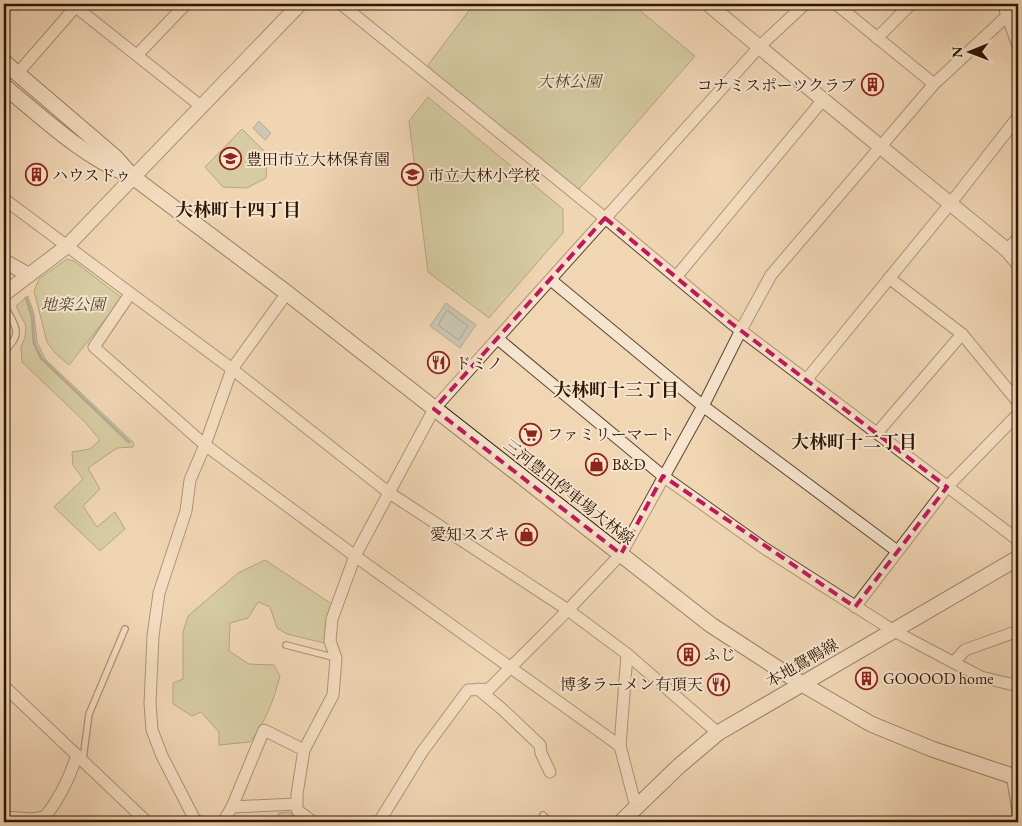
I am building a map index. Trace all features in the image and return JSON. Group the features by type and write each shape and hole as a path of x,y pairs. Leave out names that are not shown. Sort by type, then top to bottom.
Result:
{"main road":[{"name":"三河豊田停車場大林線","path":"4,62 115,157 133,177 287,293 711,625 802,684 871,724 932,749 1014,777"},
{"name":"三河豊田停車場大林線","path":"4,86 64,135 107,166 133,177"},
{"name":"本地鴛鴨線","path":"628,815 679,766 718,733 1018,558"}],"street":[{"path":"137,55 186,4"},
{"path":"4,294 66,248 300,4"},
{"path":"341,4 741,330 1018,540"},
{"path":"708,4 760,46 822,101 882,147 1007,250 1018,263"},
{"path":"313,822 297,810 296,804 304,750 333,695 336,658 330,641 332,619 355,556 434,410 760,46 805,4"},
{"path":"836,4 934,84"},
{"path":"877,38 911,4"},
{"path":"1003,4 1018,46"},
{"path":"17,74 75,5 202,107"},
{"path":"379,822 422,752 468,690 489,689 568,610 620,554 702,406 771,275 934,84 1008,15"},
{"path":"676,277 822,101"},
{"path":"806,380 950,204 1018,117"},
{"path":"4,199 66,248 232,369 388,492 568,610 626,654 718,733"},
{"path":"1007,250 1018,238"},
{"path":"4,262 29,275"},
{"path":"889,278 962,334 1018,402"},
{"path":"551,280 702,406 898,551"},
{"path":"196,822 162,756 152,730 150,704 153,636 159,593 186,511 190,480 205,445 232,369 287,293"},
{"path":"130,294 94,347 205,445 355,556 620,746"},
{"path":"877,433 962,334"},
{"path":"498,339 663,476 764,548 894,631 981,677 1018,686"},
{"path":"856,607 947,487 1018,414"},
{"path":"954,662 965,650 1018,631"},
{"path":"626,654 620,746 628,815"},
{"path":"4,686 147,822"},
{"path":"478,689 540,745 541,753 550,772"},
{"path":"223,822 232,807 264,730 304,750"},
{"path":"4,817 47,819 80,758"},
{"path":"232,807 296,804"}],"lane":[{"path":"4,352 14,340 17,327 8,312"},
{"path":"80,758 89,714 125,629"},
{"path":"286,645 336,658"},
{"path":"1014,777 1017,822"},
{"path":"543,815 549,822"}],"highlighted area":[{"path":"605,218 731,323 947,487 855,607 663,476 621,554 434,409"}],"green space":[{"name":"大林公園","path":"474,4 632,4 695,56 579,189 444,82 428,65"},
{"path":"428,97 563,209 563,233 489,318 428,272 409,121"},
{"path":"242,129 267,154 266,178 247,188 223,187 205,167"},
{"name":"地楽公園","path":"67,259 74,261 122,298 69,365 55,353 47,342 34,291 39,279"},
{"path":"28,296 34,314 37,342 45,359 134,443 133,447 117,448 88,468 100,489 83,506 97,527 115,512 125,529 100,551 54,507 83,479 73,465 72,452 90,449 100,440 85,422 22,362 21,347 25,337 26,326 16,306"},
{"path":"265,560 332,604 326,624 328,644 287,634 277,628 270,607 258,602 248,618 230,623 229,651 249,664 274,665 280,676 268,711 250,742 219,745 219,732 201,712 192,716 173,704 173,683 183,679 183,632 188,616 238,573"},
{"path":"289,812 299,822 275,822 279,813"}],"water":[{"path":"259,121 271,133 265,140 253,128"},
{"path":"446,303 476,325 460,348 430,326"}],"waterway":[{"path":"1010,4 1018,28"},
{"path":"26,298 32,316 34,343 41,358 129,442"}],"place":[{"name":"コナミスポーツクラブ","path":"872,85"},
{"name":"豊田市立大林保育園","path":"230,159"},
{"name":"ハウスドゥ","path":"36,175"},
{"name":"市立大林小学校","path":"412,175"},
{"name":"ドミノ","path":"439,363"},
{"name":"ファミリーマート","path":"531,434"},
{"name":"B&D","path":"596,464"},
{"name":"愛知スズキ","path":"526,534"},
{"name":"ふじ","path":"688,654"},
{"name":"GOOOOD home","path":"867,678"},
{"name":"博多ラーメン有頂天","path":"719,684"}],"district":[{"name":"大林町十四丁目","path":"238,209"},
{"name":"大林町十三丁目","path":"616,389"},
{"name":"大林町十二丁目","path":"854,441"}]}
